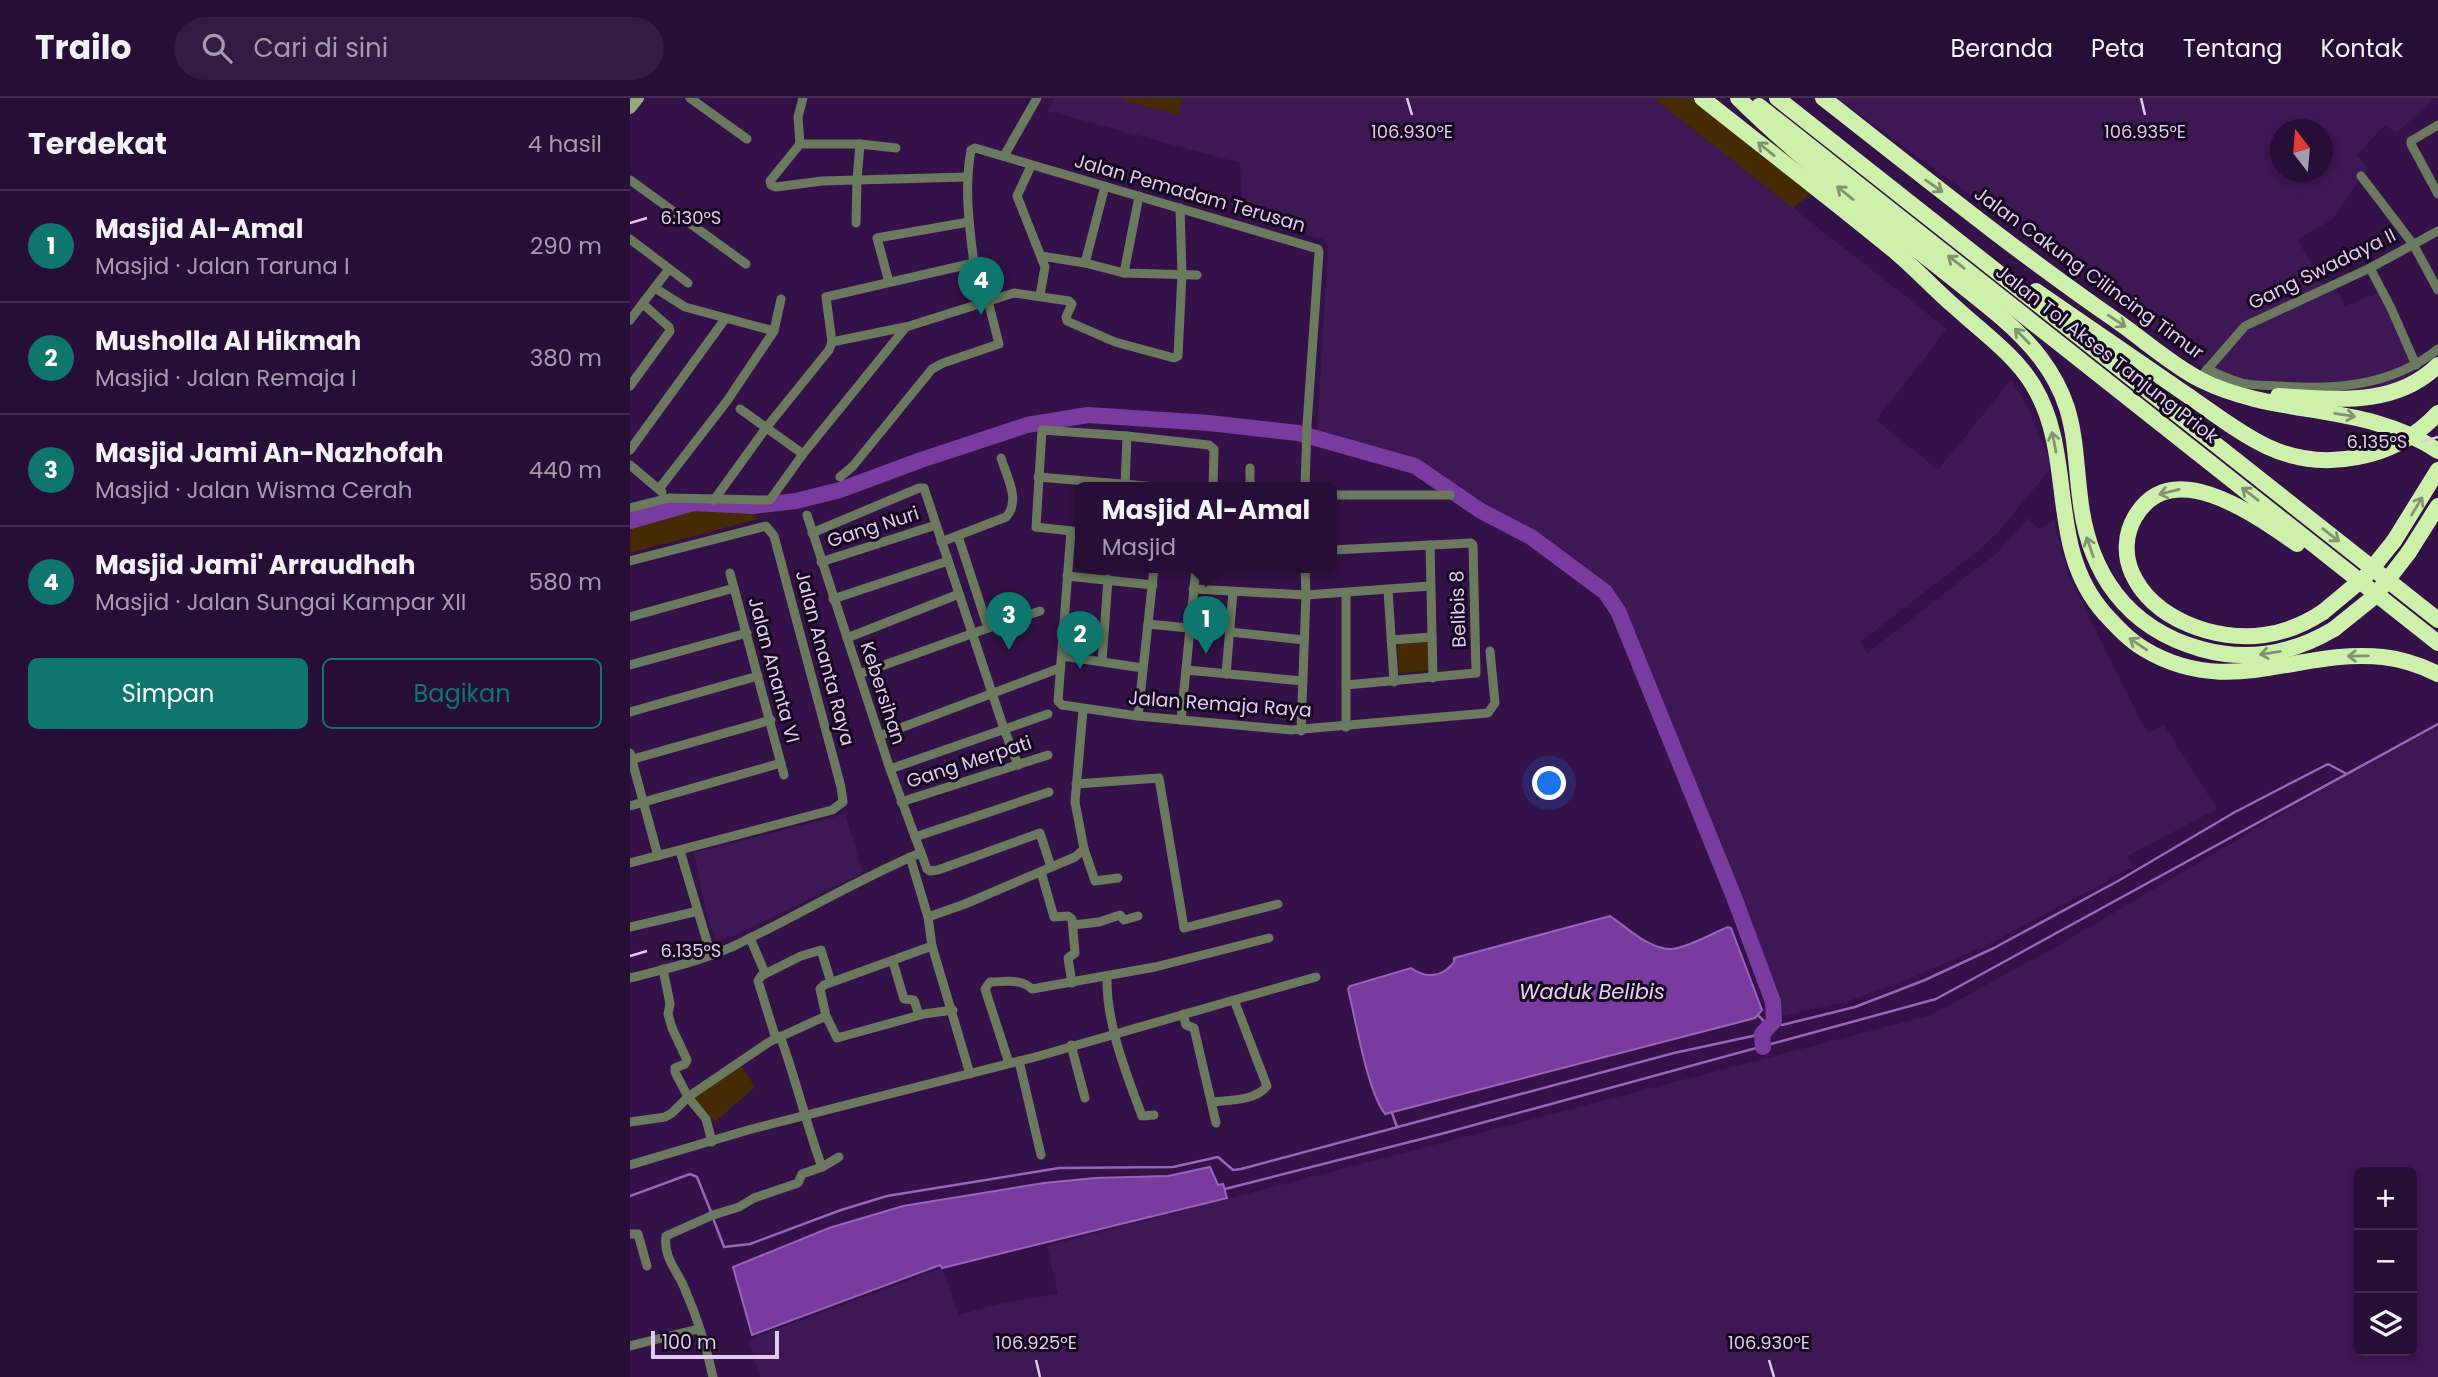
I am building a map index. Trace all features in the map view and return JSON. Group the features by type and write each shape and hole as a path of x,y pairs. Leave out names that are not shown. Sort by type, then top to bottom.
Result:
{"highway":[{"path":"1702,98 1896,253 2022,370 2040,397 2052,434 2066,530 2074,563 2095,601 2129,638 2145,649 2174,662 2224,673 2364,656 2413,663 2438,674"},
{"path":"1738,98 1846,194 2002,318 2043,361 2059,387 2071,420 2081,509 2091,551 2102,574 2121,602 2150,626 2181,643 2216,653 2259,655 2286,651 2321,637 2355,614 2384,586 2438,506"},
{"name":"Jalan Tol Akses Tanjung Priok","path":"1749,98 2437,643"},
{"name":"Jalan Tol Akses Tanjung Priok","path":"1777,98 2438,620"},
{"name":"Jalan Cakung Cilincing Timur","path":"1823,98 2018,251 2227,391 2273,404 2374,421 2406,432 2438,451"},
{"path":"1974,253 2076,316 2234,428 2280,452 2326,460 2358,457 2403,441 2427,425 2438,413"},
{"path":"2227,391 2273,396 2380,396 2404,389 2438,365"},
{"path":"2437,643 2360,588 2348,580 2265,522 2225,500 2203,492 2175,490 2152,499 2133,521 2126,550 2136,580 2148,596 2165,611 2186,623 2210,631 2253,636 2288,629 2323,612 2343,598 2354,588 2360,583 2394,541 2438,470"}],"street":[{"path":"630,108 638,98"},
{"path":"690,98 747,139"},
{"path":"803,98 798,117 800,144 770,181 771,185 776,187 822,181 967,177 976,280"},
{"path":"1004,156 1037,98"},
{"path":"2436,189 2411,142 2438,125"},
{"path":"800,144 860,144 896,148"},
{"path":"856,223 856,180 860,144"},
{"name":"Jalan Pemadam Terusan","path":"967,177 973,148 1319,250 1305,482"},
{"path":"1031,166 1017,196 1045,267 1040,295"},
{"path":"2361,176 2413,244 2438,289"},
{"path":"630,180 746,264"},
{"path":"1085,263 1105,186"},
{"path":"1124,273 1139,196"},
{"path":"832,342 906,327 1014,293 1071,302 1067,321 1115,342 1174,358 1179,353 1182,274 1180,208"},
{"path":"889,282 877,238 969,222"},
{"name":"Gang Swadaya II","path":"2203,374 2236,335 2256,320 2370,268 2438,230"},
{"path":"630,255 634,242 688,283"},
{"path":"1041,256 1124,273 1197,275"},
{"path":"713,500 766,428 827,353 832,342 826,297 974,263"},
{"path":"2370,268 2416,365"},
{"path":"630,320 669,269"},
{"path":"656,288 685,307 774,331"},
{"path":"659,489 727,401 774,331 781,299"},
{"path":"840,477 853,466 932,369 999,344 988,301"},
{"path":"630,386 670,331 669,327 643,304"},
{"path":"630,450 725,319"},
{"path":"630,509 669,498 770,500 803,454 906,327"},
{"path":"2203,374 2243,383 2335,387 2365,384 2416,365 2438,349"},
{"path":"740,409 803,454"},
{"path":"1075,532 1036,527 1042,430 1213,446 1213,482"},
{"path":"1125,482 1127,436"},
{"path":"941,542 1006,517 1012,511 1013,496 1001,458"},
{"path":"630,465 669,498"},
{"path":"1250,468 1250,482"},
{"path":"1038,477 1092,482"},
{"path":"813,533 924,488 1018,765"},
{"path":"1337,495 1450,495"},
{"name":"Kebersihan","path":"807,514 901,802 928,869 938,870 1040,833 1051,867"},
{"name":"Gang Nuri","path":"821,562 936,525"},
{"name":"Jalan Ananta Raya","path":"630,561 766,526 774,536 841,787 843,802 832,810 680,851"},
{"name":"Jalan Remaja Raya","path":"1075,532 1067,576 1059,704 1083,710 1138,716 1301,730 1488,713 1495,703 1490,651"},
{"path":"958,536 988,628"},
{"name":"Belibis 8","path":"1430,545 1472,543 1476,673 1433,678"},
{"path":"1337,550 1430,545 1433,678 1346,685"},
{"path":"833,599 948,561"},
{"name":"Jalan Ananta VI","path":"730,573 784,775"},
{"path":"1138,716 1154,573"},
{"path":"1181,720 1195,573"},
{"path":"1301,730 1306,595 1304,573"},
{"path":"1067,576 1153,585"},
{"path":"1102,661 1108,579"},
{"path":"1193,589 1306,595 1430,586"},
{"path":"630,617 734,588"},
{"path":"1388,590 1394,682"},
{"path":"1226,674 1233,592"},
{"path":"847,638 959,594"},
{"path":"1346,594 1346,727"},
{"path":"859,674 1040,611"},
{"path":"1148,624 1189,628"},
{"path":"630,665 747,632"},
{"path":"1230,632 1304,640"},
{"path":"1391,640 1432,638"},
{"path":"1062,656 1143,668"},
{"path":"879,736 1060,668"},
{"path":"1186,670 1303,681"},
{"path":"630,712 758,676"},
{"path":"1083,710 1076,784 1076,814 1083,849 1095,881 1118,878"},
{"path":"890,769 1048,713"},
{"path":"658,856 631,758 771,720"},
{"name":"Gang Merpati","path":"901,802 1048,755"},
{"path":"630,806 781,762"},
{"path":"1076,784 1159,778 1184,928 1278,904"},
{"path":"915,837 1049,792"},
{"path":"928,917 1041,872 1075,857 1083,849"},
{"path":"630,863 680,851 711,955"},
{"path":"630,978 711,955 920,853"},
{"path":"910,857 928,917 932,946 970,1074"},
{"path":"1041,872 1054,917 1071,916 1075,953 1068,958 1072,983"},
{"path":"630,927 698,911"},
{"path":"1073,925 1099,922 1120,915 1124,919 1138,916"},
{"path":"750,938 765,973"},
{"path":"1009,1063 985,989 990,982 1018,981 1032,989 1072,983 1269,938"},
{"path":"932,946 831,982 820,989 826,1016 837,1038 919,1015 953,1010"},
{"path":"822,1167 804,1117 792,1069 758,983 765,973 821,950 831,982"},
{"path":"893,962 904,999 914,1000 919,1015"},
{"path":"663,969 671,1005 668,1014 687,1060 685,1064 675,1068 675,1072 688,1097 706,1119 712,1142"},
{"path":"1107,977 1107,994 1115,1032 1142,1116 1154,1115"},
{"path":"630,1165 748,1130 1019,1061 1315,977"},
{"path":"1212,1102 1245,1098 1262,1092 1267,1086 1234,1000"},
{"path":"1182,1014 1186,1025 1194,1028 1216,1123"},
{"path":"630,1122 665,1117 688,1097 778,1037 826,1016"},
{"path":"1072,1045 1085,1098"},
{"path":"1019,1061 1041,1155"},
{"path":"713,1377 686,1291 670,1263 665,1238 669,1233 798,1183 802,1174 839,1157"},
{"path":"630,1234 638,1234 647,1266"},
{"path":"630,1346 698,1329"}],"shaded area":[{"path":"1054,98 1653,98 1947,329 1876,420 1938,470 2011,380 2026,404 2048,455 2050,469 1999,531 1979,550 1860,642 1867,653 1997,553 2028,518 2039,529 2054,520 2068,574 2147,733 2164,725 2217,809 2127,856 2133,867 1989,944 1911,978 1846,1002 1782,1016 1777,997 1663,706 1621,606 1598,577 1561,550 1418,464 1317,434 1328,246 1323,239 1242,218 1240,163 1048,111"},
{"path":"1123,98 1182,98 1178,115"},
{"path":"1653,98 1702,98 1816,189 1793,208"},
{"path":"1836,98 2434,98 2397,133 2385,125 2357,155 2368,168 2332,220 2297,239 2324,286 2334,283 2344,306 2379,293 2423,373 2405,385 2359,394 2272,390 2209,373 2073,269"},
{"path":"674,501 748,505 758,519 630,553 630,512"},
{"path":"1428,640 1430,671 1399,673 1397,642"},
{"path":"2438,727 2438,1377 760,1377 748,1340 942,1268 959,1315 1002,1303 1058,1294 1047,1246 1931,1015 2061,944 2357,769"},
{"path":"845,814 863,873 716,942 706,911 694,853"},
{"path":"740,1064 755,1087 715,1122 694,1098"}],"water":[{"name":"Waduk Belibis","path":"1610,916 1647,942 1672,949 1731,928 1762,1010 1755,1018 1385,1114 1367,1072 1348,989 1350,986 1411,968 1422,974 1434,975 1450,967 1454,958"},
{"path":"1210,1167 1218,1185 1223,1184 1227,1198 942,1268 940,1265 752,1335 733,1267 829,1228 903,1206 1044,1183 1095,1178 1168,1176"}],"waterway":[{"path":"630,521 693,503 753,506 796,501 840,490 1027,425 1088,415 1209,423 1298,433 1415,466 1481,511 1531,537 1605,592 1618,611 1734,897 1773,1002 1774,1021 1762,1034 1763,1047"},
{"path":"1225,1189 1441,1134 1936,999 2438,724"},
{"path":"1774,1021 1782,1025 1855,1007 1925,980 1994,948 2118,881 2235,812 2328,764 2345,773"},
{"path":"1758,1015 1769,1027"},
{"path":"713,1218 724,1247 750,1244 887,1196 1059,1168 1173,1167 1218,1157 1233,1170 1241,1169 1674,1053 1762,1034"},
{"path":"1392,1113 1397,1127"},
{"path":"630,1196 690,1174 697,1177 711,1212"}],"place":[{"name":"Masjid Jami' Arraudhah","path":"981,315"},
{"name":"Masjid Jami An-Nazhofah","path":"1009,650"},
{"name":"Masjid Al-Amal","path":"1206,654"},
{"name":"Musholla Al Hikmah","path":"1080,669"}]}
